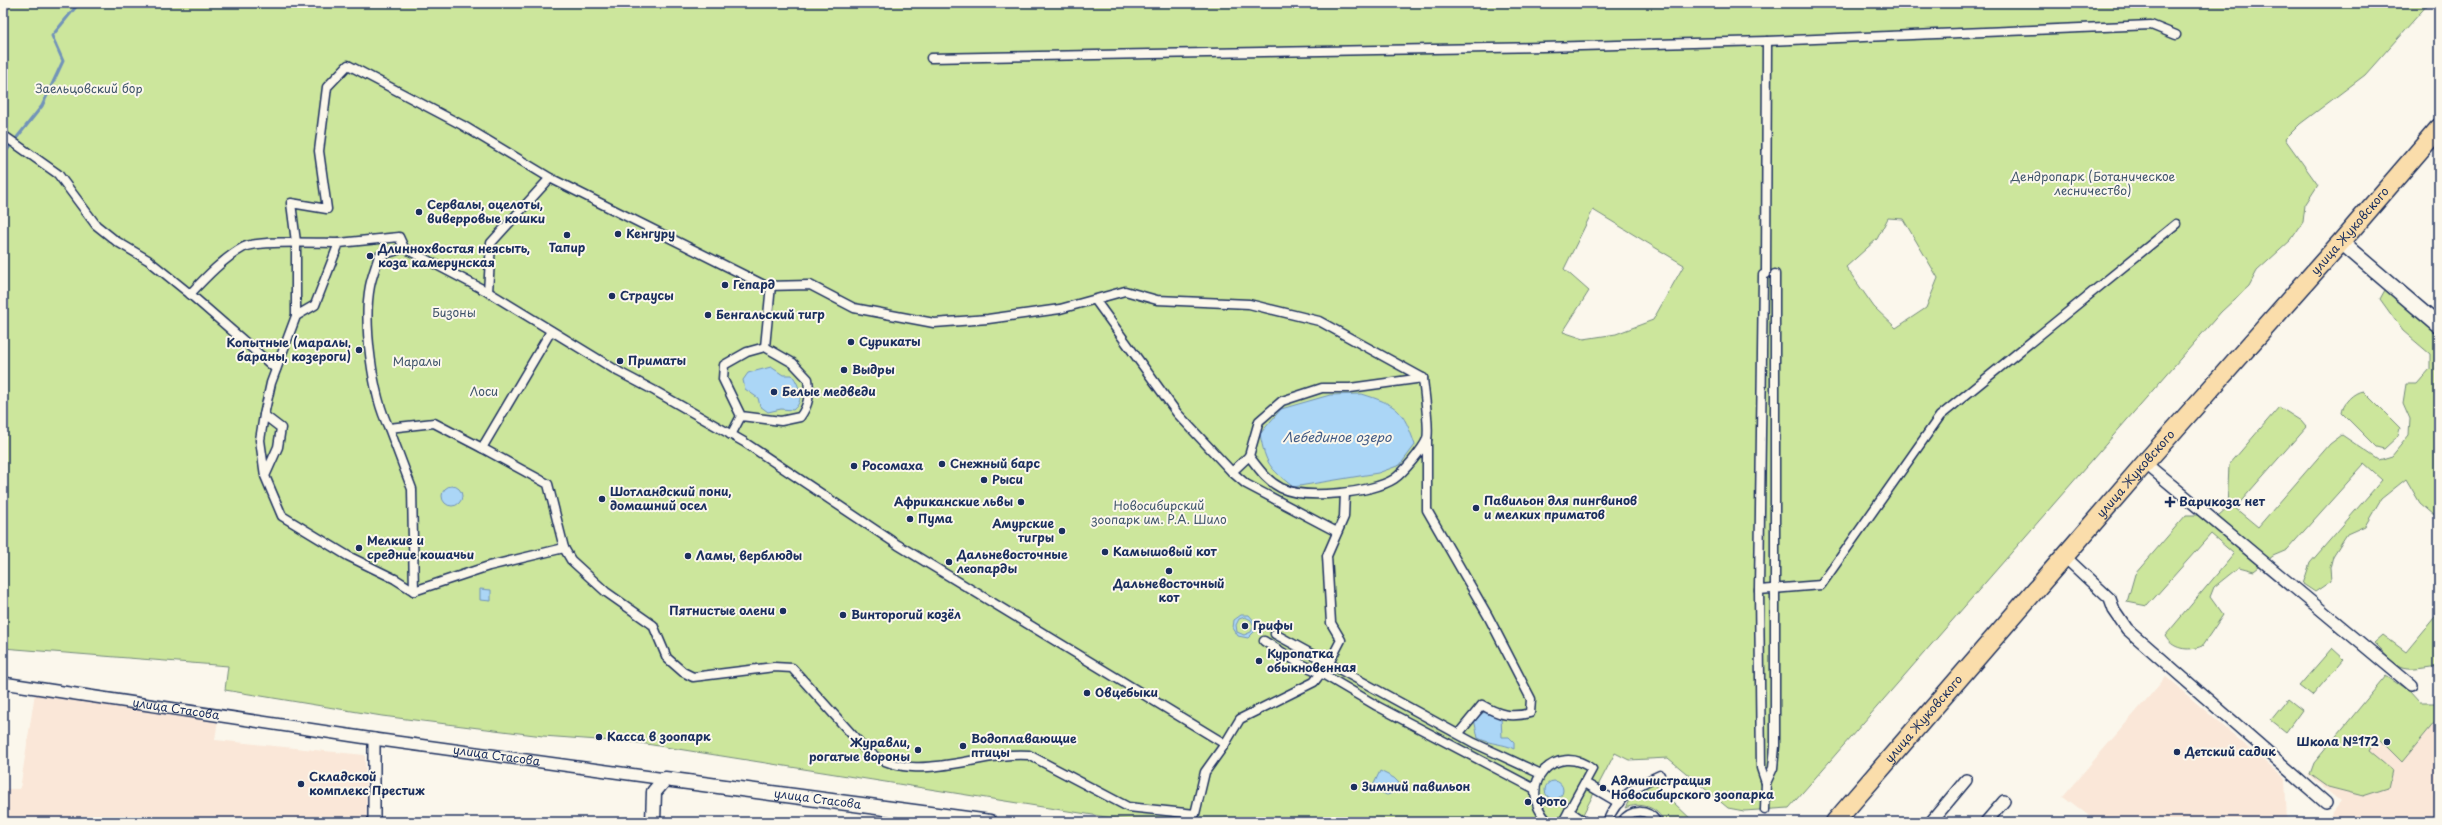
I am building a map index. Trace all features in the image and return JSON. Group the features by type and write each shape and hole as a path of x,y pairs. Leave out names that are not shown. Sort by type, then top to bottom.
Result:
{"main road":[{"name":"улица Жуковского","path":"1835,822 2145,463 2341,242 2439,128"}],"street":[{"path":"931,58 1543,48 1767,41 2151,25 2176,35"},
{"path":"1765,810 1766,783 1773,768 1775,746 1768,274 1767,41"},
{"path":"414,591 395,579 348,556 282,516 265,476 260,440 264,415 276,369 296,316 296,242 292,203 327,209 319,151 327,88 348,65 462,125 550,178 766,286 810,285 854,308 934,323 988,319 1060,309 1096,301 1125,291 1157,300 1249,304 1319,321 1423,378"},
{"path":"3,135 58,174 96,225 116,241 148,260 190,294 276,369"},
{"path":"488,292 491,243 550,178"},
{"path":"1759,590 1821,585 1940,416 2176,224"},
{"path":"190,294 210,273 245,247 296,242 339,243 399,237 404,248 488,292 618,372 655,391 730,435 797,477 898,545 1116,676 1225,744"},
{"path":"2341,242 2439,326"},
{"path":"296,316 315,305 339,243"},
{"path":"404,248 379,256 370,286 368,325 371,364 384,418 412,489 414,591"},
{"path":"1766,783 1760,768 1759,590 1768,274"},
{"path":"765,347 771,285"},
{"path":"1096,301 1177,413 1232,472 1253,488 1337,532"},
{"path":"482,448 551,331"},
{"path":"765,347 792,363 808,379 810,393 807,408 800,417 781,421 741,416 723,379 724,365 747,352 765,347"},
{"path":"1423,378 1427,439 1427,510 1488,616 1531,699 1530,713 1514,717 1496,714 1482,705 1459,733"},
{"path":"1232,472 1250,456 1259,421 1282,401 1322,388 1350,388 1423,378"},
{"path":"264,415 281,428 278,447 265,476"},
{"path":"730,435 741,416"},
{"path":"389,428 434,423 548,484 564,548 579,568 606,592 653,625 667,658 683,672 693,677 774,667 792,668 866,750 880,760 908,767 924,768 1013,754 1029,755 1128,807 1195,814 1205,772 1225,744 1240,719 1314,682 1329,663 1341,640 1331,623 1327,556 1344,517 1345,493"},
{"path":"1250,456 1264,476 1282,489 1325,495 1345,493 1374,487 1394,479 1406,468 1427,439"},
{"path":"2145,463 2411,686"},
{"path":"414,591 489,566 564,548"},
{"path":"2065,556 2110,599 2114,610 2128,629 2326,803"},
{"path":"1275,634 1459,733 1541,774"},
{"path":"1264,641 1299,663 1321,673 1450,746 1535,788"},
{"name":"улица Стасова","path":"3,683 374,739 990,822"},
{"path":"374,739 374,822"},
{"path":"1548,822 1540,814 1534,801 1535,788 1541,774 1549,766 1562,761 1574,761 1592,769 1588,784 1563,822"},
{"path":"1657,822 1651,815 1638,811 1631,813 1621,822 1608,819 1618,803 1637,785 1660,775"},
{"path":"653,822 654,792 665,779"},
{"path":"1931,822 1966,780"},
{"path":"1588,784 1618,803"},
{"path":"1986,822 2004,801"},
{"path":"1569,811 1585,822"}],"shaded area":[{"name":"Детский садик","path":"2166,677 2285,779 2287,822 2097,822 2063,796"},
{"name":"Школа №172","path":"2388,682 2421,709 2439,709 2439,822 2325,822 2341,802 2308,775"},
{"path":"35,693 218,719 215,740 365,755 367,822 3,822 3,789 20,789"}],"green space":[{"path":"3,3 2429,3 2365,75 2300,124 2285,139 2318,185 2305,205 2303,222 2291,240 2257,271 2249,286 2221,312 1789,808 1744,811 1728,808 1668,758 1629,760 1615,753 1579,822 1137,822 640,743 543,736 382,716 225,690 228,666 3,648","holes":["1593,210 1684,265 1653,320 1616,334 1584,339 1563,332 1589,291 1564,269","1888,218 1903,219 1938,278 1926,308 1896,328 1874,307 1846,267 1877,239"]},
{"path":"2385,290 2439,329 2439,515 2434,515 2420,503 2406,479 2381,499 2365,526 2347,534 2333,556 2330,568 2331,581 2315,592 2303,584 2310,563 2382,480 2364,464 2287,550 2273,556 2254,571 2239,567 2214,587 2210,597 2223,615 2202,646 2186,649 2172,644 2165,636 2234,554 2211,534 2147,606 2127,602 2135,574 2186,515 2219,515 2227,508 2229,465 2279,407 2301,421 2306,427 2235,508 2258,527 2330,444 2342,435 2379,460 2392,456 2409,435 2410,419 2403,403 2406,384 2417,384 2430,369 2430,354 2403,331 2380,299"},
{"path":"2363,391 2400,428 2398,436 2384,449 2376,447 2342,413 2346,402 2356,393"},
{"path":"2439,612 2439,666 2416,669 2402,668 2396,665 2374,643 2383,635 2406,652"},
{"path":"2332,648 2344,659 2312,696 2299,686"},
{"path":"2386,676 2409,691 2420,703 2439,703 2439,720 2435,722 2402,762 2377,737 2369,751 2392,770 2388,788 2363,796 2328,787 2310,774 2314,763"},
{"path":"2288,699 2302,710 2286,732 2271,720"},
{"path":"1653,783 1694,822 1664,822 1657,812 1648,807 1636,805 1625,808 1631,797"}],"water":[{"name":"Белые медведи","path":"771,367 783,375 792,375 797,384 800,398 797,406 793,410 781,409 768,412 760,406 758,398 745,389 743,380 748,373"},
{"name":"Лебединое озеро","path":"1362,394 1391,405 1407,423 1415,445 1400,465 1378,473 1293,487 1274,470 1264,453 1260,434 1281,409 1330,395"},
{"path":"448,486 456,486 462,492 462,500 456,506 448,506 442,500 442,492"},
{"path":"480,589 491,590 491,601 480,600"},
{"path":"1241,615 1249,615 1255,622 1255,631 1248,638 1238,636 1233,628 1234,620","holes":["1245,617 1251,620 1254,626 1251,632 1244,635 1237,632 1236,625 1239,619"]},
{"path":"1486,711 1501,718 1502,737 1509,737 1514,742 1514,749 1478,738 1474,719"},
{"path":"1380,771 1394,778 1399,783 1395,792 1387,795 1372,788"},
{"path":"1550,781 1558,781 1563,786 1561,797 1558,799 1550,799 1545,794 1545,786"}],"waterway":[{"path":"3,155 42,106 63,61 52,36 79,3"}],"place":[{"name":"Сервалы, оцелоты, виверровые кошки","path":"419,212"},
{"name":"Кенгуру","path":"618,234"},
{"name":"Тапир","path":"567,235"},
{"name":"Длиннохвостая неясыть, коза камерунская","path":"370,256"},
{"name":"Гепард","path":"725,285"},
{"name":"Страусы","path":"612,296"},
{"name":"Бенгальский тигр","path":"708,315"},
{"name":"Сурикаты","path":"851,342"},
{"name":"Копытные (маралы, бараны, козероги)","path":"359,350"},
{"name":"Приматы","path":"620,361"},
{"name":"Выдры","path":"844,370"},
{"name":"Белые медведи","path":"774,392"},
{"name":"Снежный барс","path":"942,464"},
{"name":"Росомаха","path":"854,466"},
{"name":"Рыси","path":"984,480"},
{"name":"Шотландский пони, домашний осел","path":"602,499"},
{"name":"Африканские львы","path":"1021,502"},
{"name":"Варикоза нет","path":"2170,502"},
{"name":"Павильон для пингвинов и мелких приматов","path":"1476,508"},
{"name":"Пума","path":"910,519"},
{"name":"Амурские тигры","path":"1062,531"},
{"name":"Мелкие и средние кошачьи","path":"359,548"},
{"name":"Камышовый кот","path":"1105,552"},
{"name":"Ламы, верблюды","path":"688,556"},
{"name":"Дальневосточные леопарды","path":"949,562"},
{"name":"Дальневосточный кот","path":"1169,571"},
{"name":"Пятнистые олени","path":"783,611"},
{"name":"Винторогий козёл","path":"843,615"},
{"name":"Грифы","path":"1245,626"},
{"name":"Куропатка обыкновенная","path":"1259,661"},
{"name":"Овцебыки","path":"1087,693"},
{"name":"Касса в зоопарк","path":"599,737"},
{"name":"Школа №172","path":"2387,742"},
{"name":"Водоплавающие птицы","path":"963,746"},
{"name":"Журавли, рогатые вороны","path":"918,750"},
{"name":"Детский садик","path":"2177,752"},
{"name":"Складской комплекс Престиж","path":"301,784"},
{"name":"Зимний павильон","path":"1354,787"},
{"name":"Администрация Новосибирского зоопарка","path":"1603,788"},
{"name":"Фото","path":"1528,802"}],"park label":[{"name":"Заельцовский бор","path":"89,89"},
{"name":"Дендропарк (Ботаническое лесничество)","path":"2093,184"},
{"name":"Бизоны","path":"454,313"},
{"name":"Маралы","path":"417,362"},
{"name":"Лоси","path":"484,392"},
{"name":"Новосибирский зоопарк им. Р.А. Шило","path":"1159,513"}]}
